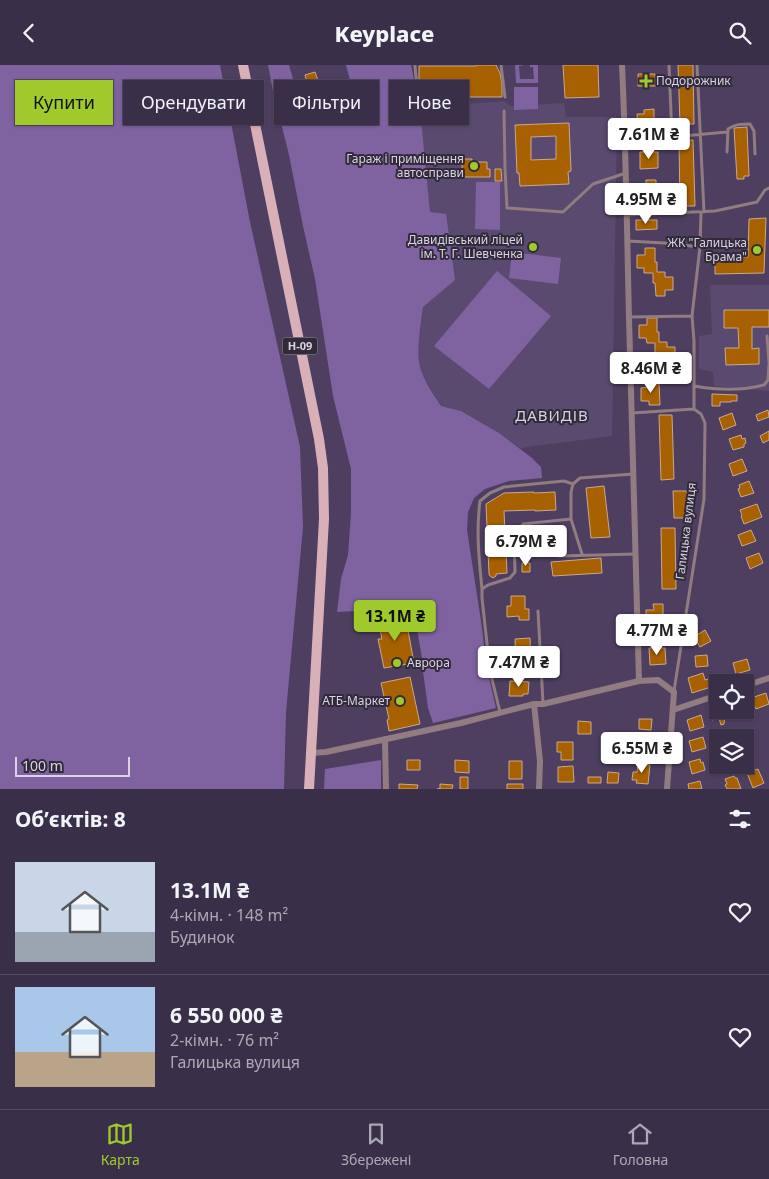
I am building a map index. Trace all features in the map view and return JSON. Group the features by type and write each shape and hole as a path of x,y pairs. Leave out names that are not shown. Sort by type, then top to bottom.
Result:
{"main road":[{"name":"Н-09","path":"243,65 319,439 323,468 324,519 309,789"}],"street":[{"path":"622,65 628,215 638,681"},
{"path":"754,683 769,678"},
{"path":"311,753 326,752 638,681 658,680 674,691"},
{"name":"Галицька вулиця","path":"667,789 674,691"},
{"path":"673,710 709,698"},
{"path":"534,705 540,761 539,789"},
{"path":"385,739 386,789"}],"lane":[{"path":"415,65 416,80"},
{"path":"501,65 504,97"},
{"path":"626,147 665,145 672,137 669,65"},
{"path":"632,413 694,409 692,316 703,212 697,65"},
{"path":"504,111 507,208 562,212 593,184 626,173"},
{"path":"728,152 728,129 732,126 750,124 754,131 755,154"},
{"path":"672,137 727,133"},
{"path":"628,215 715,211 757,202 765,190 769,188"},
{"path":"628,241 700,247"},
{"path":"629,317 692,316"},
{"path":"694,386 714,389 764,385 768,380 767,336"},
{"name":"Галицька вулиця","path":"674,691 704,499 705,423 701,414 694,409"},
{"path":"582,554 571,519 571,492 573,484 580,478 633,474"},
{"path":"500,713 490,671 482,598 478,548 480,501 490,493 504,487 564,481 573,484"},
{"path":"482,589 488,585 510,578 515,572 514,539 523,524 571,519"},
{"path":"558,556 636,554"},
{"path":"538,611 543,704"}],"shaded area":[{"path":"0,65 220,65 223,80 123,80 123,125 231,125 250,222 300,447 303,527 286,712 284,789 0,789"},
{"path":"268,65 289,65 293,80 274,80 274,95"},
{"path":"346,65 411,65 414,80 389,80 389,125 422,125 430,212 446,214 455,280 423,307 419,346 420,367 426,382 441,406 461,411 499,433 541,467 542,478 509,481 485,489 474,498 468,512 467,530 487,669 496,708 433,723 428,708 413,607 337,612 341,579 348,555 351,513 351,469 333,396 315,279 282,125 379,125 379,80 350,80"},
{"path":"515,65 524,65 519,66 520,79 534,79 533,67 530,67 530,65 538,65 538,83 516,83"},
{"path":"514,87 538,87 538,109 514,110"},
{"name":"Давидівський ліцей ім. Т. Г. Шевченка","path":"504,101 510,106 564,103 566,117 617,117 612,436 521,449 499,433 461,411 441,406 425,379 419,365 419,340 430,213 422,125 469,125 469,104"},
{"path":"476,182 500,182 500,230 475,229"},
{"path":"512,252 561,258 558,284 509,278"},
{"path":"497,271 551,316 489,389 434,346"},
{"path":"710,285 769,285 769,391 714,386 713,372 699,369 699,336 712,334"},
{"path":"381,760 381,789 324,789 325,769"}],"building":[{"path":"496,65 500,73 502,97 469,97 469,80 419,80 419,66"},
{"path":"563,65 598,65 599,97 565,98"},
{"path":"678,65 693,65 694,124 680,124"},
{"path":"315,72 318,80 306,80 305,75"},
{"path":"638,74 655,74 656,86 638,86"},
{"path":"654,109 654,132 645,132 645,127 638,127 637,114 644,114 644,110"},
{"path":"569,123 571,171 568,172 569,184 520,186 519,173 517,173 515,125","holes":["556,136 556,159 531,160 531,137"]},
{"path":"747,127 749,176 744,176 744,179 737,179 734,128"},
{"path":"693,140 695,206 680,206 679,141"},
{"path":"640,152 658,152 658,168 640,169"},
{"name":"Гараж і приміщення автосправи","path":"462,159 472,159 472,162 487,162 487,169 490,169 490,177 462,177"},
{"path":"495,169 501,169 502,181 495,181"},
{"path":"646,180 656,180 656,202 647,202 647,197 640,198 639,184 646,184"},
{"name":"ЖК \"Галицька Брама\"","path":"766,218 764,273 715,274 715,258 748,257 749,219"},
{"path":"636,220 657,220 657,229 636,230"},
{"path":"645,248 655,248 657,272 665,272 665,277 673,277 673,290 665,290 665,296 656,296 653,273 644,273 644,268 637,268 637,255 645,255"},
{"path":"724,310 769,310 769,327 752,327 752,349 759,348 759,364 726,365 725,348 739,348 738,328 724,328"},
{"path":"647,318 657,318 659,342 667,342 667,347 675,347 675,360 667,360 667,367 658,367 655,343 647,343 646,338 639,338 639,325 647,325"},
{"path":"648,382 659,382 660,405 649,405 649,401 641,401 641,388 648,387"},
{"path":"712,394 737,395 737,401 720,402 720,406 712,406"},
{"path":"768,410 769,417 758,421 756,415"},
{"path":"732,413 736,425 723,430 719,418"},
{"path":"659,415 672,415 674,479 661,480"},
{"path":"769,431 769,440 763,443 760,436"},
{"path":"741,435 742,439 745,438 746,443 744,447 733,450 729,439"},
{"path":"742,459 747,471 733,476 729,464"},
{"path":"749,481 754,493 741,497 738,489 740,488 739,485"},
{"path":"604,486 610,537 591,538 586,488"},
{"path":"673,491 687,491 688,518 674,518"},
{"path":"555,492 556,510 504,511 507,573 496,574 493,578 489,574 486,504 504,493"},
{"path":"757,504 762,517 744,524 740,510"},
{"path":"661,528 675,528 676,589 662,589"},
{"path":"751,530 756,541 742,546 738,535"},
{"path":"759,553 763,563 750,569 746,558"},
{"path":"601,558 602,573 553,576 551,562"},
{"path":"522,563 530,563 530,572 522,572"},
{"path":"511,596 525,596 525,609 529,609 529,620 519,620 519,616 507,617 507,606 511,606"},
{"path":"653,604 663,604 663,618 665,618 666,629 654,629 654,624 646,624 646,610 654,610"},
{"path":"405,614 414,663 384,668 378,639 382,639 378,619"},
{"path":"705,630 711,641 700,647 694,637"},
{"path":"530,638 531,673 516,673 515,639"},
{"path":"649,648 665,648 666,664 650,665"},
{"path":"707,655 708,666 696,667 695,656"},
{"path":"747,659 750,670 736,674 733,663"},
{"path":"703,673 705,680 708,679 709,688 692,693 688,678"},
{"name":"АТБ-Маркет","path":"410,677 420,724 389,731 387,720 389,719 381,683"},
{"path":"510,681 529,682 528,694 509,696"},
{"path":"766,693 769,704 756,709 754,697"},
{"path":"701,715 704,727 690,731 687,720"},
{"path":"639,719 652,719 651,730 639,729"},
{"path":"719,719 725,719 724,724 721,725"},
{"path":"578,721 591,722 591,734 578,734"},
{"path":"703,737 706,748 692,752 689,741"},
{"path":"557,742 573,742 573,760 561,760 561,752 557,752"},
{"path":"637,742 653,743 653,753 649,753 648,760 636,760"},
{"path":"700,759 705,770 692,774 689,762"},
{"path":"407,760 420,760 420,770 407,770"},
{"path":"455,760 469,761 469,773 455,772"},
{"path":"509,761 522,761 522,779 509,779"},
{"path":"638,764 650,765 648,784 636,783 637,780 632,780 633,772 637,772"},
{"path":"573,766 574,782 558,782 558,767"},
{"path":"758,769 764,783 753,788 747,774 754,774 754,770"},
{"path":"608,772 619,773 618,783 607,783"},
{"path":"734,776 737,778 741,789 727,789 725,779"},
{"path":"460,777 468,777 468,789 460,789"},
{"path":"588,777 601,777 601,783 588,783"},
{"path":"700,781 702,789 689,789 688,784"},
{"path":"399,784 418,785 417,789 399,789"},
{"path":"440,784 453,785 452,789 440,789"},
{"path":"507,784 523,784 523,789 507,789"}],"place":[{"name":"Подорожник","path":"646,81"},
{"name":"Гараж і приміщення автосправи","path":"474,166"},
{"name":"Давидівський ліцей ім. Т. Г. Шевченка","path":"533,247"},
{"name":"ЖК \"Галицька Брама\"","path":"757,250"},
{"name":"Аврора","path":"397,663"},
{"name":"АТБ-Маркет","path":"400,701"}],"district":[{"name":"ДАВИДІВ","path":"552,416"}]}
